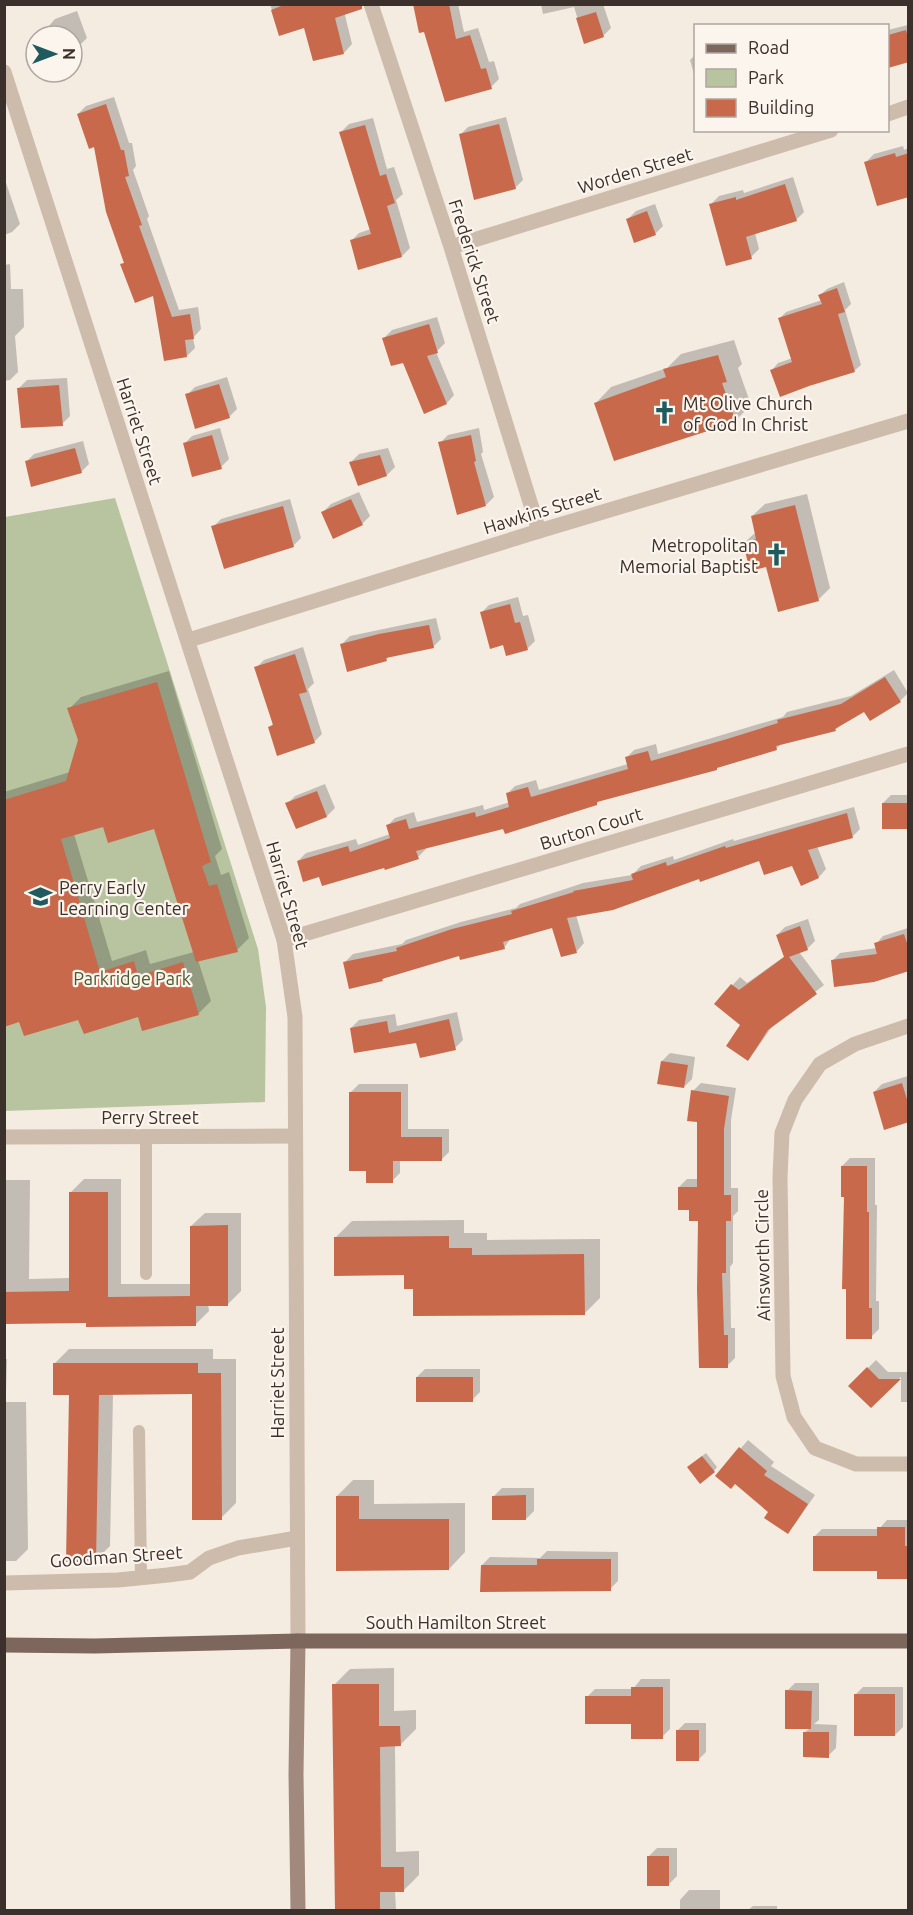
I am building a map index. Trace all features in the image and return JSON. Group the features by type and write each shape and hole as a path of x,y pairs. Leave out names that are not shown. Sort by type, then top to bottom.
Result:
{"main road":[{"name":"South Hamilton Street","path":"4,1645 95,1646 298,1641 909,1641"},
{"name":"Harriet Street","path":"297,1911 298,1641"}],"street":[{"name":"Frederick Street","path":"371,4 450,247 538,531"},
{"name":"Harriet Street","path":"4,72 284,940 295,1017 298,1641"},
{"path":"889,114 909,107"},
{"name":"Worden Street","path":"450,247 824,132"},
{"name":"Hawkins Street","path":"189,640 538,531 909,420"},
{"name":"Burton Court","path":"284,940 909,754"},
{"name":"Ainsworth Circle","path":"909,1026 855,1044 820,1064 795,1100 782,1133 780,1177 783,1376 794,1417 815,1448 856,1464 909,1464"},
{"name":"Perry Street","path":"4,1137 295,1136"},
{"name":"Goodman Street","path":"4,1583 141,1578 190,1572 209,1558 238,1548 297,1538"}],"lane":[{"path":"146,1137 146,1274"},
{"path":"139,1431 141,1578"}],"green space":[{"name":"Parkridge Park","path":"115,498 258,949 266,1007 265,1102 5,1111 5,517"}],"building":[{"path":"286,4 362,4 362,9 335,18 344,54 313,61 304,28 279,36 271,10"},
{"path":"413,4 449,4 456,39 470,35 481,69 486,68 492,89 445,102 424,32 419,33"},
{"path":"596,12 604,37 584,44 576,18"},
{"path":"906,30 909,41 909,62 889,68 889,35"},
{"path":"106,104 121,150 124,150 129,176 125,177 142,225 139,226 172,317 190,314 194,339 185,340 187,357 164,361 153,296 135,303 120,264 124,263 106,212 94,147 89,149 77,114"},
{"path":"499,124 516,189 474,200 459,134"},
{"path":"365,125 380,176 386,174 395,203 387,206 402,257 358,270 350,240 371,234 339,132"},
{"path":"895,153 896,157 909,153 909,197 877,206 864,162"},
{"path":"785,184 797,221 746,237 752,259 726,266 709,204 736,197 736,200"},
{"path":"647,211 656,235 634,243 626,219"},
{"path":"837,288 845,312 838,314 855,372 780,397 770,370 792,362 778,318 822,304 818,295"},
{"path":"429,324 438,353 427,356 447,404 424,414 403,363 391,366 382,338"},
{"name":"Mt Olive Church of God In Christ","path":"718,355 727,382 722,383 736,422 614,461 594,403 666,377 663,369"},
{"path":"219,384 230,418 195,429 185,394"},
{"path":"59,385 63,426 21,428 17,388"},
{"path":"212,435 222,469 192,477 183,443"},
{"path":"471,435 476,461 474,462 486,506 457,515 438,442"},
{"path":"75,448 82,473 31,487 25,461"},
{"path":"380,455 387,476 358,486 349,462"},
{"path":"351,499 363,525 333,539 321,512"},
{"name":"Metropolitan Memorial Baptist","path":"795,505 819,601 778,612 766,567 750,571 743,543 756,539 751,516"},
{"path":"283,506 294,547 224,569 211,526"},
{"path":"510,604 515,623 520,622 528,650 506,656 503,645 490,649 480,612"},
{"path":"429,625 434,648 386,658 387,661 347,672 340,644"},
{"path":"295,654 307,692 299,694 315,743 277,756 268,727 273,725 254,667"},
{"path":"885,677 901,702 870,721 864,712 835,729 836,731 776,746 777,750 717,768 717,770 597,802 597,805 505,834 503,829 416,851 419,859 385,870 384,868 322,886 319,877 303,882 297,861 348,846 350,852 390,838 386,825 406,819 409,829 475,812 476,817 509,807 506,793 528,787 531,797 628,769 625,757 648,751 651,761 727,739 778,723 777,720 841,704"},
{"name":"Perry Early Learning Center","path":"157,682 211,862 202,866 209,886 217,884 238,952 196,962 154,829 108,843 103,827 61,839 100,972 134,961 138,976 183,962 199,1015 142,1031 138,1017 84,1034 78,1020 24,1036 19,1022 4,1027 4,800 66,781 78,740 67,708"},
{"path":"317,791 327,817 296,829 285,803"},
{"path":"882,803 909,803 909,829 882,829"},
{"path":"847,813 853,838 808,850 819,878 801,886 792,866 764,875 759,861 700,882 699,879 613,910 567,918 577,953 561,957 552,928 503,942 505,949 460,960 459,956 382,979 383,981 349,989 343,962 397,951 396,948 452,929 512,914 511,911 573,891 633,880 631,874 666,862 667,866 725,846 726,848"},
{"path":"800,926 808,950 789,957 817,994 768,1030 748,1061 726,1046 740,1025 714,1004 731,984 739,990 784,957 776,935"},
{"path":"904,934 909,949 909,971 874,982 834,987 831,960 877,954 874,943"},
{"path":"449,1019 456,1050 420,1058 416,1043 354,1053 350,1028 387,1021 389,1033"},
{"path":"661,1061 688,1065 684,1088 657,1084"},
{"path":"902,1083 909,1106 909,1122 884,1130 873,1092"},
{"path":"691,1090 729,1096 724,1129 724,1195 731,1195 731,1221 726,1221 726,1273 722,1273 724,1335 728,1335 728,1368 699,1368 698,1221 689,1221 689,1210 678,1210 678,1187 697,1187 697,1122 687,1121"},
{"path":"349,1092 401,1092 401,1137 442,1137 442,1161 393,1161 393,1183 366,1183 366,1171 349,1171"},
{"path":"841,1166 867,1166 869,1308 872,1308 872,1339 846,1339 846,1289 842,1289 844,1197 841,1197"},
{"path":"69,1192 108,1192 108,1297 190,1296 190,1226 228,1225 228,1306 196,1306 196,1326 86,1327 86,1323 4,1324 4,1292 69,1291"},
{"path":"449,1236 449,1248 472,1248 472,1255 584,1254 585,1315 413,1316 413,1289 404,1289 404,1275 334,1276 334,1237"},
{"path":"53,1363 198,1363 198,1373 221,1373 222,1520 192,1520 192,1394 99,1395 96,1562 66,1562 69,1395 53,1395"},
{"path":"867,1367 879,1379 901,1379 871,1408 848,1386"},
{"path":"416,1377 473,1377 473,1402 416,1402"},
{"path":"739,1447 767,1471 764,1475 808,1504 788,1534 764,1518 768,1512 735,1484 731,1489 715,1476"},
{"path":"702,1456 715,1472 700,1484 687,1467"},
{"path":"526,1495 526,1520 492,1520 492,1496"},
{"path":"336,1496 359,1496 359,1519 449,1519 449,1570 336,1571"},
{"path":"877,1527 905,1527 905,1546 909,1546 909,1579 877,1579 877,1571 813,1571 813,1536 877,1536"},
{"path":"537,1559 611,1559 611,1591 480,1592 481,1565 537,1565"},
{"path":"332,1684 379,1684 379,1726 400,1726 401,1746 380,1747 381,1867 404,1867 404,1892 380,1892 380,1911 335,1911"},
{"path":"631,1687 663,1687 663,1739 631,1739 631,1724 585,1724 585,1696 631,1696"},
{"path":"785,1690 812,1691 811,1729 785,1729"},
{"path":"854,1694 895,1694 895,1736 854,1736"},
{"path":"676,1730 699,1730 699,1761 676,1761"},
{"path":"803,1732 829,1732 829,1758 803,1757"},
{"path":"647,1856 669,1856 669,1886 647,1886"}],"place":[{"name":"Mt Olive Church of God In Christ","path":"665,413"},
{"name":"Metropolitan Memorial Baptist","path":"776,555"},
{"name":"Perry Early Learning Center","path":"41,897"}]}
